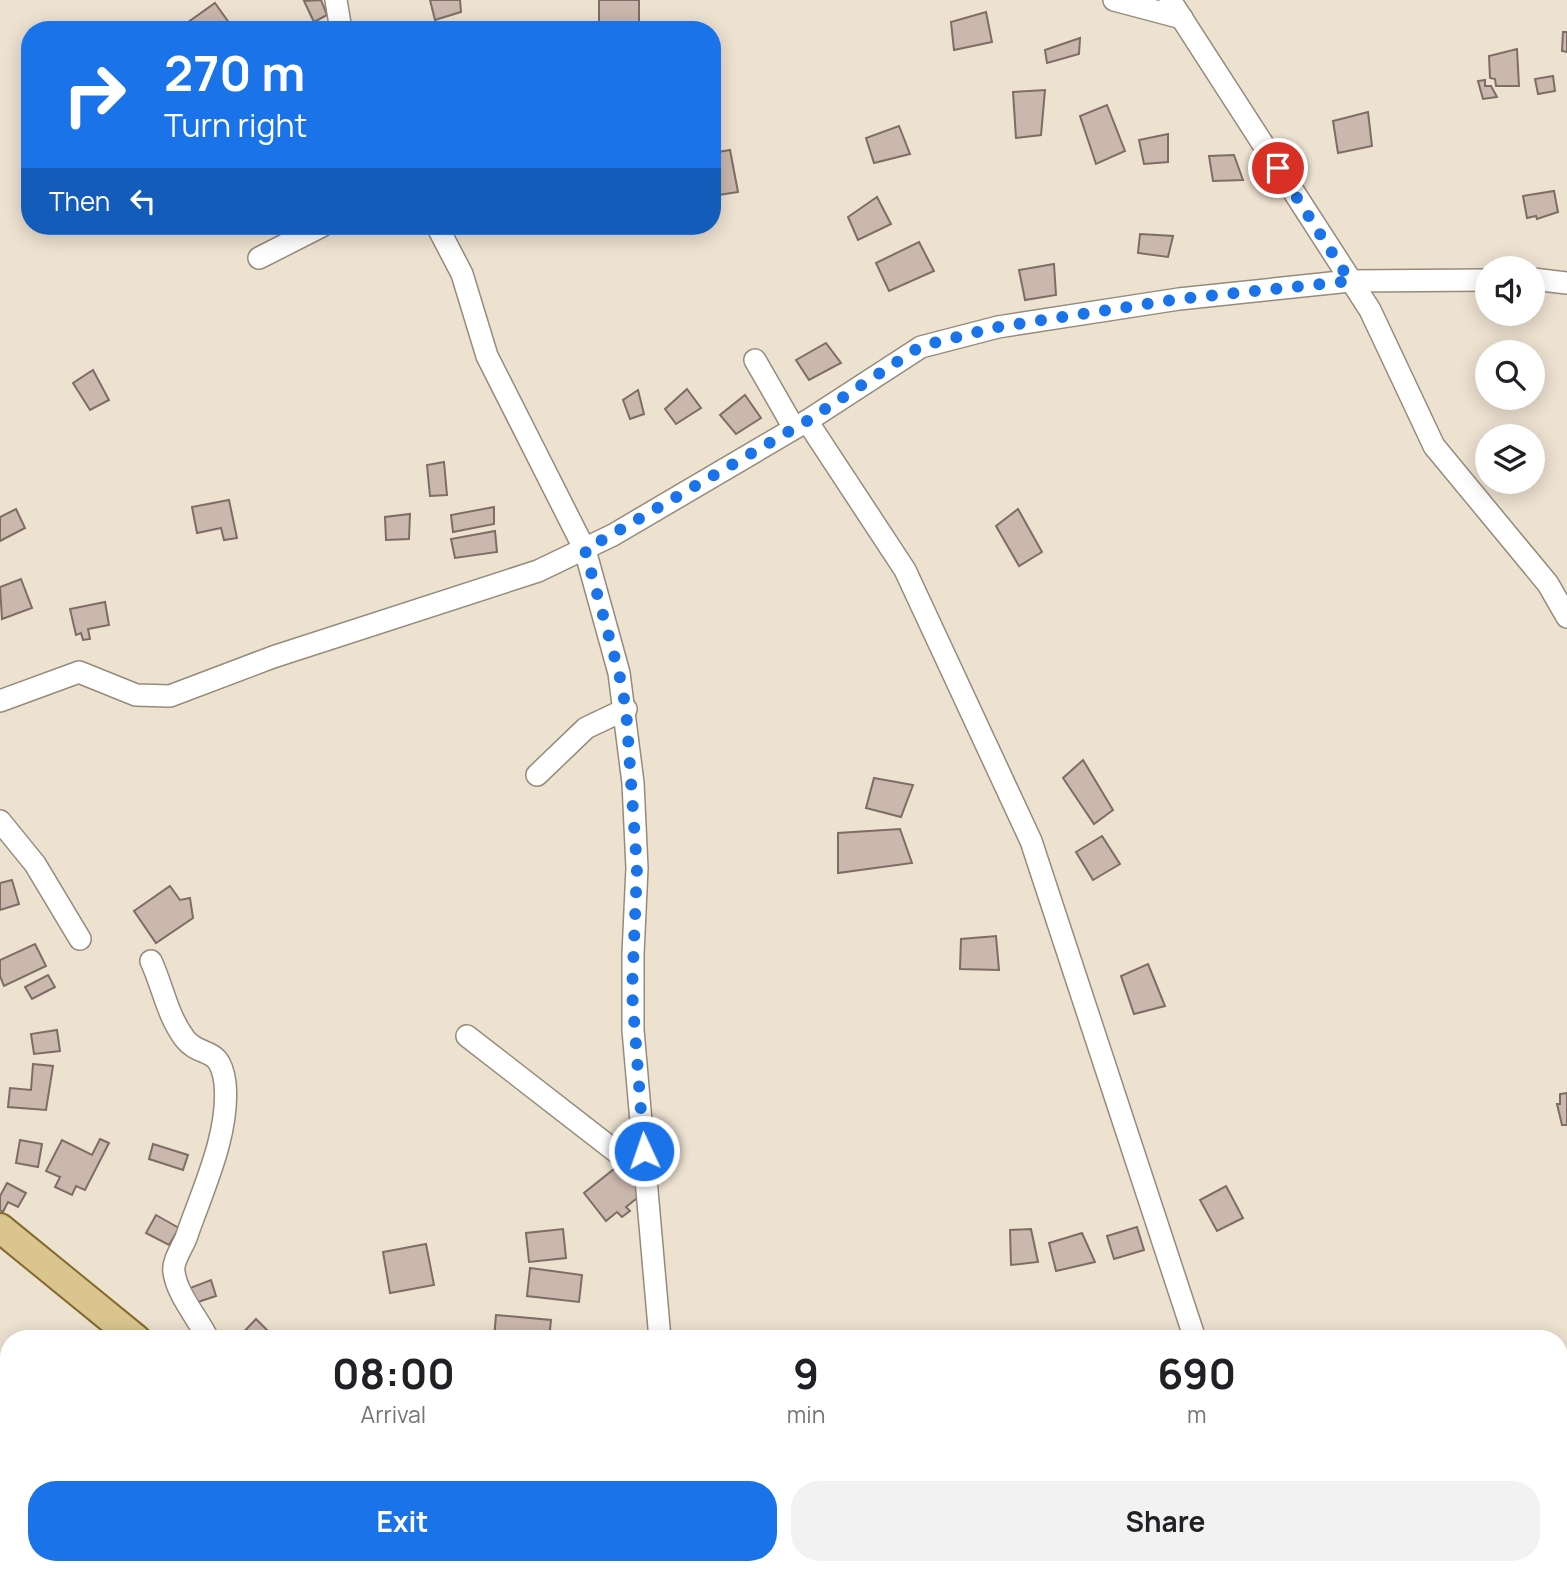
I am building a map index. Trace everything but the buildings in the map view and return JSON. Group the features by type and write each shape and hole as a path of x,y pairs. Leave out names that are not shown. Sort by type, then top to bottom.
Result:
{"main road":[{"path":"0,1228 125,1330"}],"street":[{"path":"336,0 340,21"},
{"path":"1114,0 1182,18"},
{"path":"1170,0 1370,310 1434,446 1548,584 1567,617"},
{"path":"259,258 304,235"},
{"path":"442,235 462,274 487,356 585,550 619,673 626,709 637,868 633,1017 659,1330"},
{"path":"0,701 79,672 136,695 153,698 170,696 273,657 538,571 585,550 800,424 921,346 998,327 1179,299 1350,281 1475,280"},
{"path":"1545,280 1567,283"},
{"path":"755,360 905,570 1031,841 1192,1330"},
{"path":"537,775 586,728 626,709"},
{"path":"0,821 34,864 80,939"},
{"path":"151,961 175,1024 188,1042 209,1052 220,1063 225,1085 221,1129 174,1268 179,1287 203,1330"},
{"path":"467,1035 646,1175"}],"route":[{"path":"644,1151 632,992 637,868 626,709 619,673 585,550 807,421 921,346 998,327 1179,299 1350,281 1278,168"}]}
